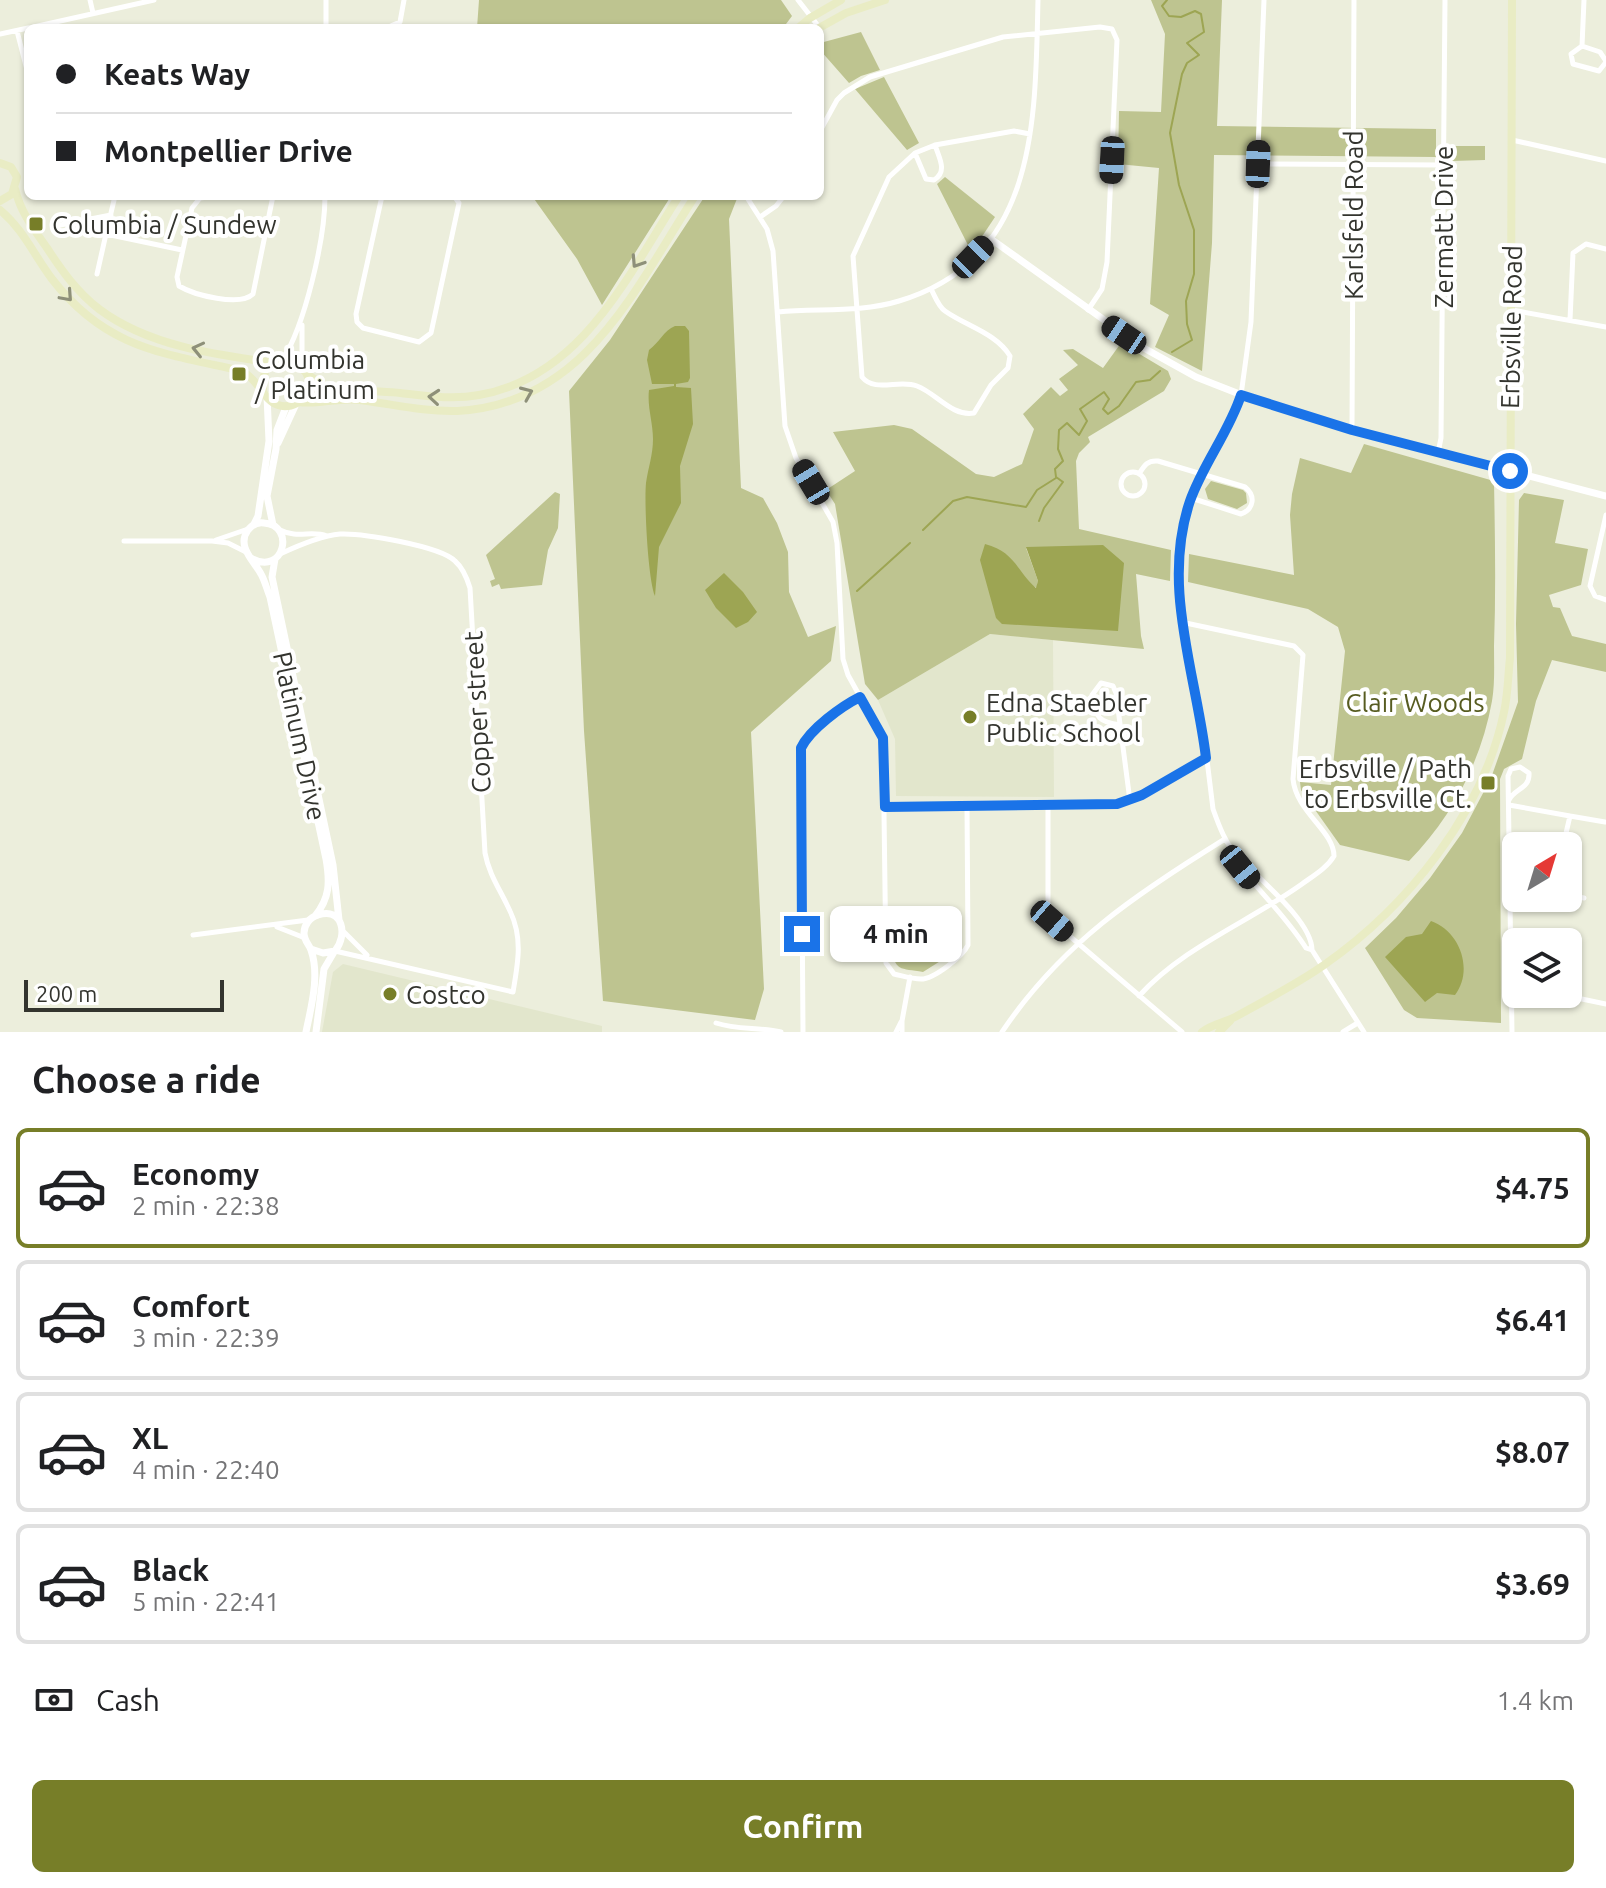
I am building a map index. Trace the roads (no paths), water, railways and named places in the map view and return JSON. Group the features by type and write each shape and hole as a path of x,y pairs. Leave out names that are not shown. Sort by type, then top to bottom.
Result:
{"main road":[{"path":"803,24 841,0"},
{"path":"824,25 846,13 885,0"},
{"name":"Erbsville Road","path":"1202,1032 1209,1026 1233,1018 1323,966 1361,935 1430,864 1457,823 1490,760 1508,689 1512,0"},
{"path":"2,162 17,177 15,189 25,219 59,267 100,309 121,323 152,337 240,359 289,361 330,386 444,398 479,395 528,378 544,371 572,349 595,325 676,200"},
{"path":"0,201 15,189"},
{"path":"0,210 23,232 40,263 66,296 100,325 153,352 242,371 272,402 294,404 342,399 435,411 459,411 488,407 538,389 563,373 604,337 692,200"},
{"path":"265,393 265,374 278,362"},
{"path":"294,404 308,388 304,370"},
{"name":"Erbsville Road","path":"1219,1032 1233,1018"}],"street":[{"path":"90,0 93,13"},
{"path":"46,24 154,0"},
{"path":"326,0 326,24"},
{"path":"395,24 400,22 404,0"},
{"path":"798,0 815,24"},
{"path":"778,312 855,309 899,301 931,289 953,275 991,239 1010,209 1024,173 1030,134 1038,0"},
{"path":"1264,0 1251,322 1241,395 1191,498 1183,526 1179,564 1181,622 1201,711 1213,809 1225,839 1276,902 1301,924 1312,943 1312,950 1356,1024 1364,1032"},
{"name":"Karlsfeld Road","path":"1352,430 1354,0"},
{"name":"Zermatt Drive","path":"1438,453 1441,438 1445,0"},
{"path":"1582,46 1584,0"},
{"path":"0,34 24,29"},
{"path":"824,124 837,100 870,77 1003,37 1037,32 1112,29 1117,40 1107,262 1102,289 1087,310"},
{"path":"17,31 24,58"},
{"path":"1582,46 1600,52 1606,62 1599,71 1573,64 1571,54 1582,46"},
{"path":"931,289 944,310 1004,347 1010,356 1008,368 991,385 974,413 958,413 912,384 874,385 862,377 852,263 857,244 889,177 915,153 935,145 1014,131 1030,134"},
{"path":"1512,140 1606,161"},
{"path":"915,153 926,179 934,180 943,170 935,145"},
{"path":"1258,164 1443,165"},
{"path":"97,274 114,200"},
{"path":"198,200 182,250 177,277 179,286 187,291 237,301 247,300 253,294 272,200"},
{"path":"278,362 294,343 302,320 325,216 325,200"},
{"path":"381,200 356,314 357,322 363,328 419,342 431,333 459,203 457,200"},
{"path":"749,200 760,217 773,251 785,426 796,458 833,522 837,543 843,659 883,738 886,963 892,973 928,978 961,957 968,945 967,806"},
{"path":"760,217 781,200"},
{"path":"55,226 111,215"},
{"path":"106,234 182,250"},
{"path":"991,239 1087,310 1169,363 1241,395 1352,430 1606,496"},
{"path":"1570,320 1573,253 1586,244 1606,249"},
{"path":"1512,310 1606,327"},
{"path":"302,320 304,370"},
{"path":"249,555 244,540 258,516 269,441 265,393"},
{"path":"278,556 283,541 267,496 277,430 294,404"},
{"path":"1139,474 1151,460 1245,487 1253,497 1250,507 1241,514 1191,498"},
{"path":"1131,472 1139,474 1144,480 1144,488 1139,494 1127,495 1122,489 1122,478 1131,472"},
{"path":"1606,515 1590,586 1595,596 1606,600"},
{"path":"212,541 267,523 276,527"},
{"name":"Copper street","path":"276,527 299,536 318,533 328,536 355,535 437,550 457,562 470,588 485,853 493,881 516,925 519,945 513,992 371,958"},
{"path":"124,541 228,543 263,562 328,536"},
{"name":"Platinum Drive","path":"249,555 264,579 276,622 328,874 327,898 312,918"},
{"name":"Platinum Drive","path":"278,556 272,577 333,865 339,920"},
{"path":"1139,996 1193,952 1276,902 1328,864 1334,856 1332,845 1294,794 1303,655 1294,646 1181,622"},
{"path":"1120,725 1105,722 1096,714 1092,695 1101,683 1113,686 1116,693 1130,801"},
{"path":"803,1032 801,748 837,711 860,697"},
{"path":"885,807 1117,804 1130,801 1206,758"},
{"path":"1509,802 1514,792 1527,785 1529,780 1529,773 1520,767 1511,769 1508,776 1509,802 1510,832"},
{"path":"1509,802 1605,822"},
{"path":"1047,805 1048,914 1052,921 1182,1032"},
{"path":"1566,832 1570,816"},
{"path":"1002,1032 1023,1000 1077,942 1151,885 1225,839"},
{"path":"193,935 272,926 327,914 339,920 344,932 371,958"},
{"path":"306,1032 314,984 311,949 304,931 312,918"},
{"path":"272,926 305,938"},
{"path":"316,1032 324,969 343,939 344,932"},
{"path":"311,949 371,958"},
{"path":"899,1032 910,977"},
{"path":"1582,999 1606,1004"},
{"path":"1512,1032 1513,1008"},
{"path":"716,1023 731,1028 766,1028 781,1032"},
{"path":"1343,1032 1356,1024"}],"waterway":[{"path":"1167,0 1162,6 1169,16 1181,17 1195,11 1201,14 1204,32 1187,43 1199,55 1187,63 1182,74 1170,133 1179,185 1194,230 1194,274 1186,301 1187,324 1192,340 1172,352"},
{"path":"1039,521 1044,508 1063,482 1056,477 1055,469 1063,461 1058,449 1059,430 1067,423 1079,435 1087,421 1080,409 1104,392 1109,399 1103,409 1108,414 1119,406 1136,382 1150,380 1160,371"},
{"path":"923,530 953,501 967,497 1026,507 1037,490 1056,478"},
{"path":"857,591 910,543"}],"place":[{"name":"Columbia / Sundew","path":"36,224"},
{"name":"Columbia / Platinum","path":"239,374"},
{"name":"Edna Staebler Public School","path":"970,717"},
{"name":"Erbsville / Path to Erbsville Ct.","path":"1488,783"},
{"name":"Costco","path":"390,994"}],"park label":[{"name":"Clair Woods","path":"1415,702"}]}
